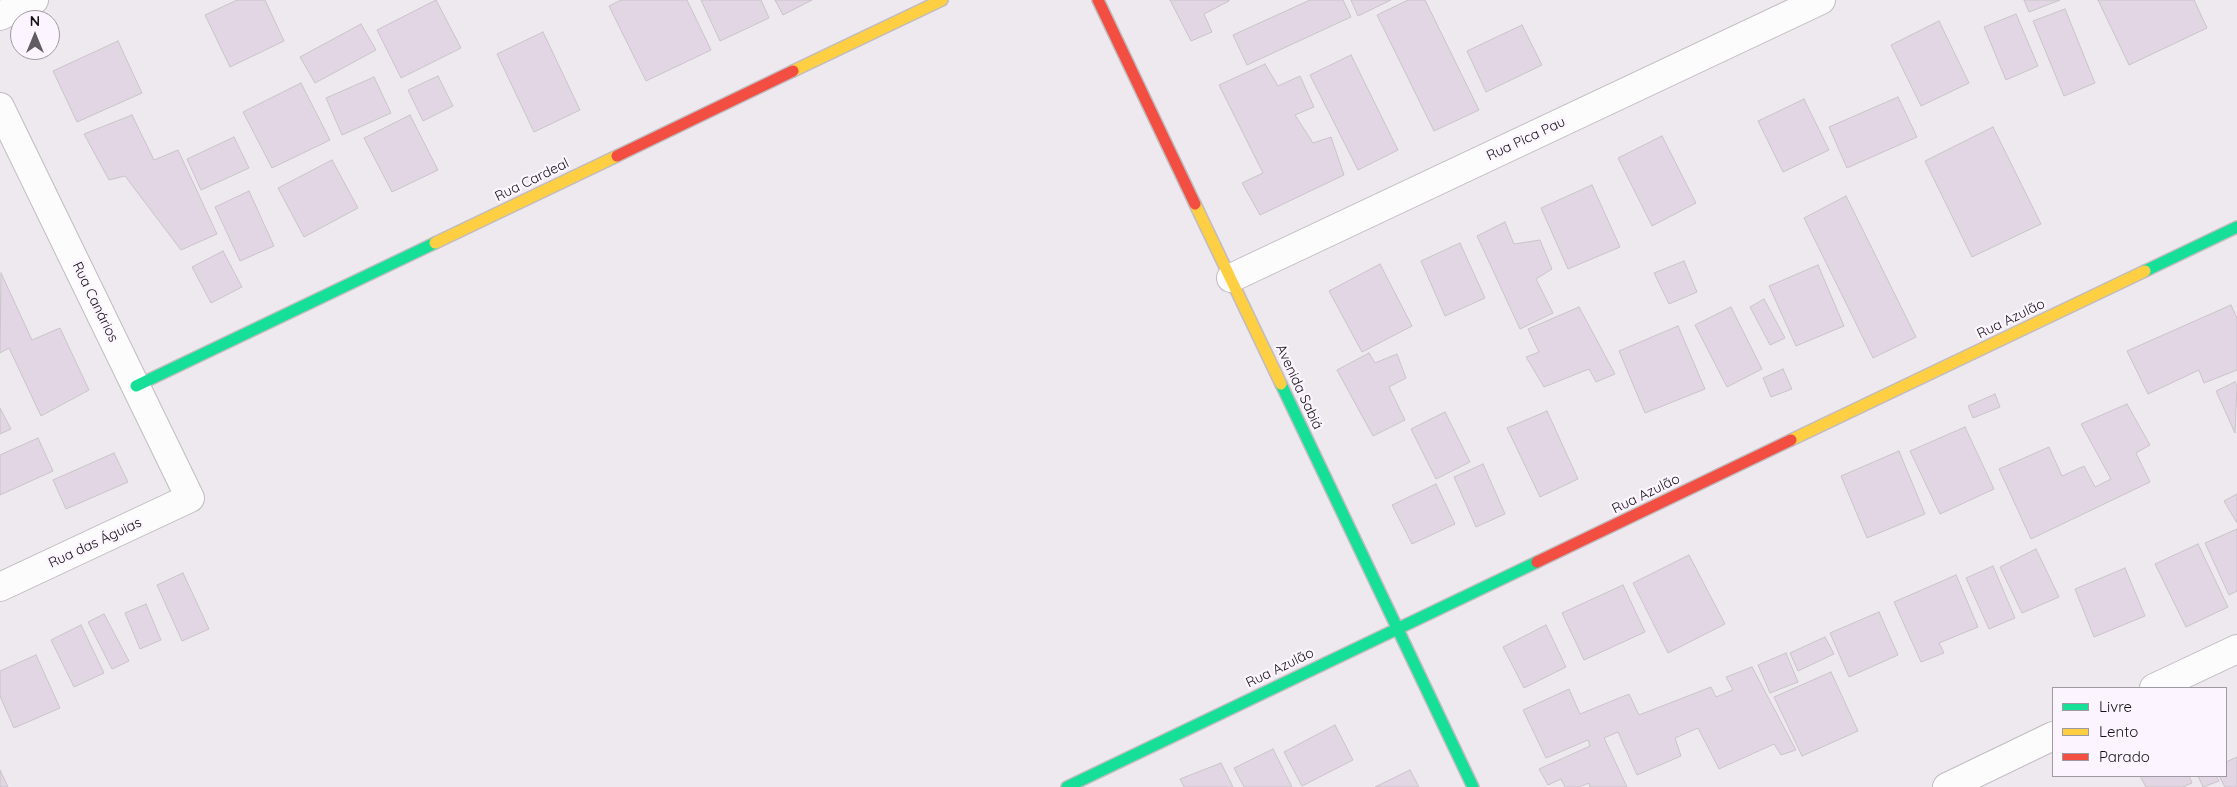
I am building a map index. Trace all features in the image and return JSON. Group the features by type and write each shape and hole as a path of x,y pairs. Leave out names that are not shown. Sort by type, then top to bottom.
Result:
{"street":[{"path":"0,16 34,0"},
{"name":"Rua Cardeal","path":"136,386 942,0"},
{"name":"Avenida Sabiá","path":"1098,0 1473,787"},
{"name":"Rua Pica Pau","path":"1231,278 1821,0"},
{"name":"Rua Canários","path":"0,106 190,498"},
{"name":"Rua Azulão","path":"1067,787 2237,227"},
{"name":"Rua das Águias","path":"0,587 190,498"},
{"path":"2156,687 2237,648"},
{"path":"1947,787 2052,736"}],"building":[{"path":"237,0 265,0 284,41 230,67 205,15"},
{"path":"436,0 461,48 401,78 377,30"},
{"path":"621,0 687,0 711,50 646,81 609,6"},
{"path":"701,0 761,0 769,18 720,41"},
{"path":"775,0 812,0 783,15"},
{"path":"1170,0 1229,1 1204,14 1212,32 1191,41"},
{"path":"1310,0 1343,0 1351,17 1247,65 1233,35"},
{"path":"1351,0 1391,0 1358,16"},
{"path":"1408,0 1425,0 1479,110 1434,131 1377,15"},
{"path":"2024,0 2060,0 2029,12"},
{"path":"2098,0 2194,0 2207,28 2129,65"},
{"path":"2065,9 2095,83 2064,96 2033,21"},
{"path":"2016,14 2038,66 2006,80 1984,27"},
{"path":"1939,21 1969,83 1921,106 1891,45"},
{"path":"361,24 376,50 315,83 300,57"},
{"path":"1522,25 1542,65 1486,92 1467,51"},
{"path":"543,32 580,110 534,132 497,54"},
{"path":"118,41 142,93 77,122 53,71"},
{"path":"1351,55 1398,150 1358,170 1310,75"},
{"path":"1265,64 1278,86 1300,76 1314,107 1295,115 1313,143 1331,137 1344,175 1260,215 1242,183 1263,173 1219,85"},
{"path":"438,76 453,106 423,121 408,90"},
{"path":"374,77 391,113 342,135 326,98"},
{"path":"301,83 330,140 272,168 243,112"},
{"path":"1898,97 1917,137 1847,168 1829,127"},
{"path":"1804,99 1829,150 1783,172 1758,121"},
{"path":"132,115 154,160 178,150 217,234 181,250 125,176 109,180 84,134"},
{"path":"410,115 438,170 392,192 364,138"},
{"path":"1993,127 2041,224 1972,257 1925,161"},
{"path":"1662,136 1696,203 1652,226 1618,158"},
{"path":"234,137 249,168 201,190 187,159"},
{"path":"332,160 358,208 304,237 278,188"},
{"path":"1592,185 1620,247 1568,269 1541,208"},
{"path":"249,191 274,246 240,261 215,207"},
{"path":"1846,196 1916,337 1873,358 1804,218"},
{"path":"1505,222 1514,244 1540,240 1552,269 1536,279 1553,313 1520,329 1477,236"},
{"path":"1460,243 1485,298 1445,316 1421,261"},
{"path":"223,251 242,287 211,303 192,267"},
{"path":"1684,261 1697,292 1669,304 1654,273"},
{"path":"1380,264 1412,326 1362,352 1329,291"},
{"path":"1818,265 1844,326 1796,346 1769,286"},
{"path":"1,273 32,340 60,328 89,390 41,416 9,348 0,353"},
{"path":"1764,299 1785,338 1770,345 1750,307"},
{"path":"2231,305 2237,318 2237,370 2204,383 2199,370 2148,394 2127,351"},
{"path":"1579,307 1615,374 1596,382 1589,369 1544,387 1526,357 1539,352 1528,329"},
{"path":"1731,307 1762,369 1727,387 1695,325"},
{"path":"1678,326 1705,389 1645,413 1619,351"},
{"path":"1369,353 1375,363 1397,354 1406,378 1389,387 1405,420 1373,436 1337,370"},
{"path":"1783,369 1792,389 1771,397 1763,378"},
{"path":"2235,382 2237,386 2235,433 2216,391"},
{"path":"1995,394 2000,407 1973,418 1968,406"},
{"path":"2127,404 2150,445 2136,453 2150,482 2031,539 1999,469 2049,447 2062,476 2084,466 2095,487 2111,479 2081,424"},
{"path":"0,408 11,429 0,434"},
{"path":"1547,411 1578,479 1540,497 1507,428"},
{"path":"1445,412 1470,462 1436,479 1411,429"},
{"path":"1965,427 1994,489 1940,514 1910,451"},
{"path":"38,438 53,471 0,495 0,455"},
{"path":"1899,451 1925,514 1867,538 1841,476"},
{"path":"114,453 128,482 66,509 53,480"},
{"path":"1483,464 1505,514 1476,527 1454,477"},
{"path":"1436,484 1455,524 1412,544 1392,505"},
{"path":"2237,494 2237,523 2224,501"},
{"path":"2237,529 2237,591 2229,595 2205,543"},
{"path":"2198,544 2228,607 2186,627 2155,564"},
{"path":"2036,549 2059,597 2022,613 2000,567"},
{"path":"1689,555 1725,624 1668,653 1633,583"},
{"path":"1993,566 2015,618 1989,629 1966,578"},
{"path":"2125,568 2145,616 2094,637 2075,589"},
{"path":"183,573 209,629 182,641 157,585"},
{"path":"1956,575 1978,627 1939,643 1944,653 1921,662 1894,602"},
{"path":"1623,585 1645,632 1584,660 1562,613"},
{"path":"146,604 161,640 140,649 125,613"},
{"path":"1879,612 1898,655 1849,677 1830,633"},
{"path":"104,614 129,661 112,669 88,622"},
{"path":"81,625 104,673 74,687 51,640"},
{"path":"1546,625 1566,667 1524,688 1503,647"},
{"path":"1825,637 1834,654 1798,671 1790,653"},
{"path":"1786,653 1798,682 1770,693 1758,665"},
{"path":"36,655 60,708 14,728 0,696 0,671"},
{"path":"1752,667 1796,750 1781,755 1774,744 1719,769 1698,728 1675,738 1681,756 1637,775 1618,732 1604,738 1627,787 1590,787 1589,783 1579,787 1565,787 1561,779 1548,785 1539,769 1590,746 1588,740 1546,758 1523,710 1569,689 1580,714 1629,694 1639,715 1711,687 1716,697 1733,690 1726,677"},
{"path":"1831,672 1858,731 1802,756 1774,697"},
{"path":"1335,725 1353,760 1302,786 1284,752"},
{"path":"1273,749 1292,787 1244,787 1234,768"},
{"path":"2237,757 2237,787 2225,787 2220,777 2227,777 2227,762"},
{"path":"1221,763 1233,787 1184,787 1180,779"},
{"path":"0,770 8,787 0,787"},
{"path":"1410,770 1419,787 1375,787"},
{"path":"2141,777 2189,777 2192,783 2183,787 2146,787"},
{"path":"2198,777 2217,777 2219,781 2203,787"}],"traffic: fast":[{"path":"2145,271 2237,227"},
{"path":"136,386 435,243"},
{"path":"1281,384 1473,787"},
{"path":"1067,787 1537,562"}],"traffic: slow":[{"path":"793,71 942,0"},
{"path":"435,243 617,156"},
{"path":"1195,204 1281,384"},
{"path":"1791,440 2145,271"}],"traffic: jam":[{"path":"1098,0 1195,204"},
{"path":"617,156 793,71"},
{"path":"1537,562 1791,440"}]}
